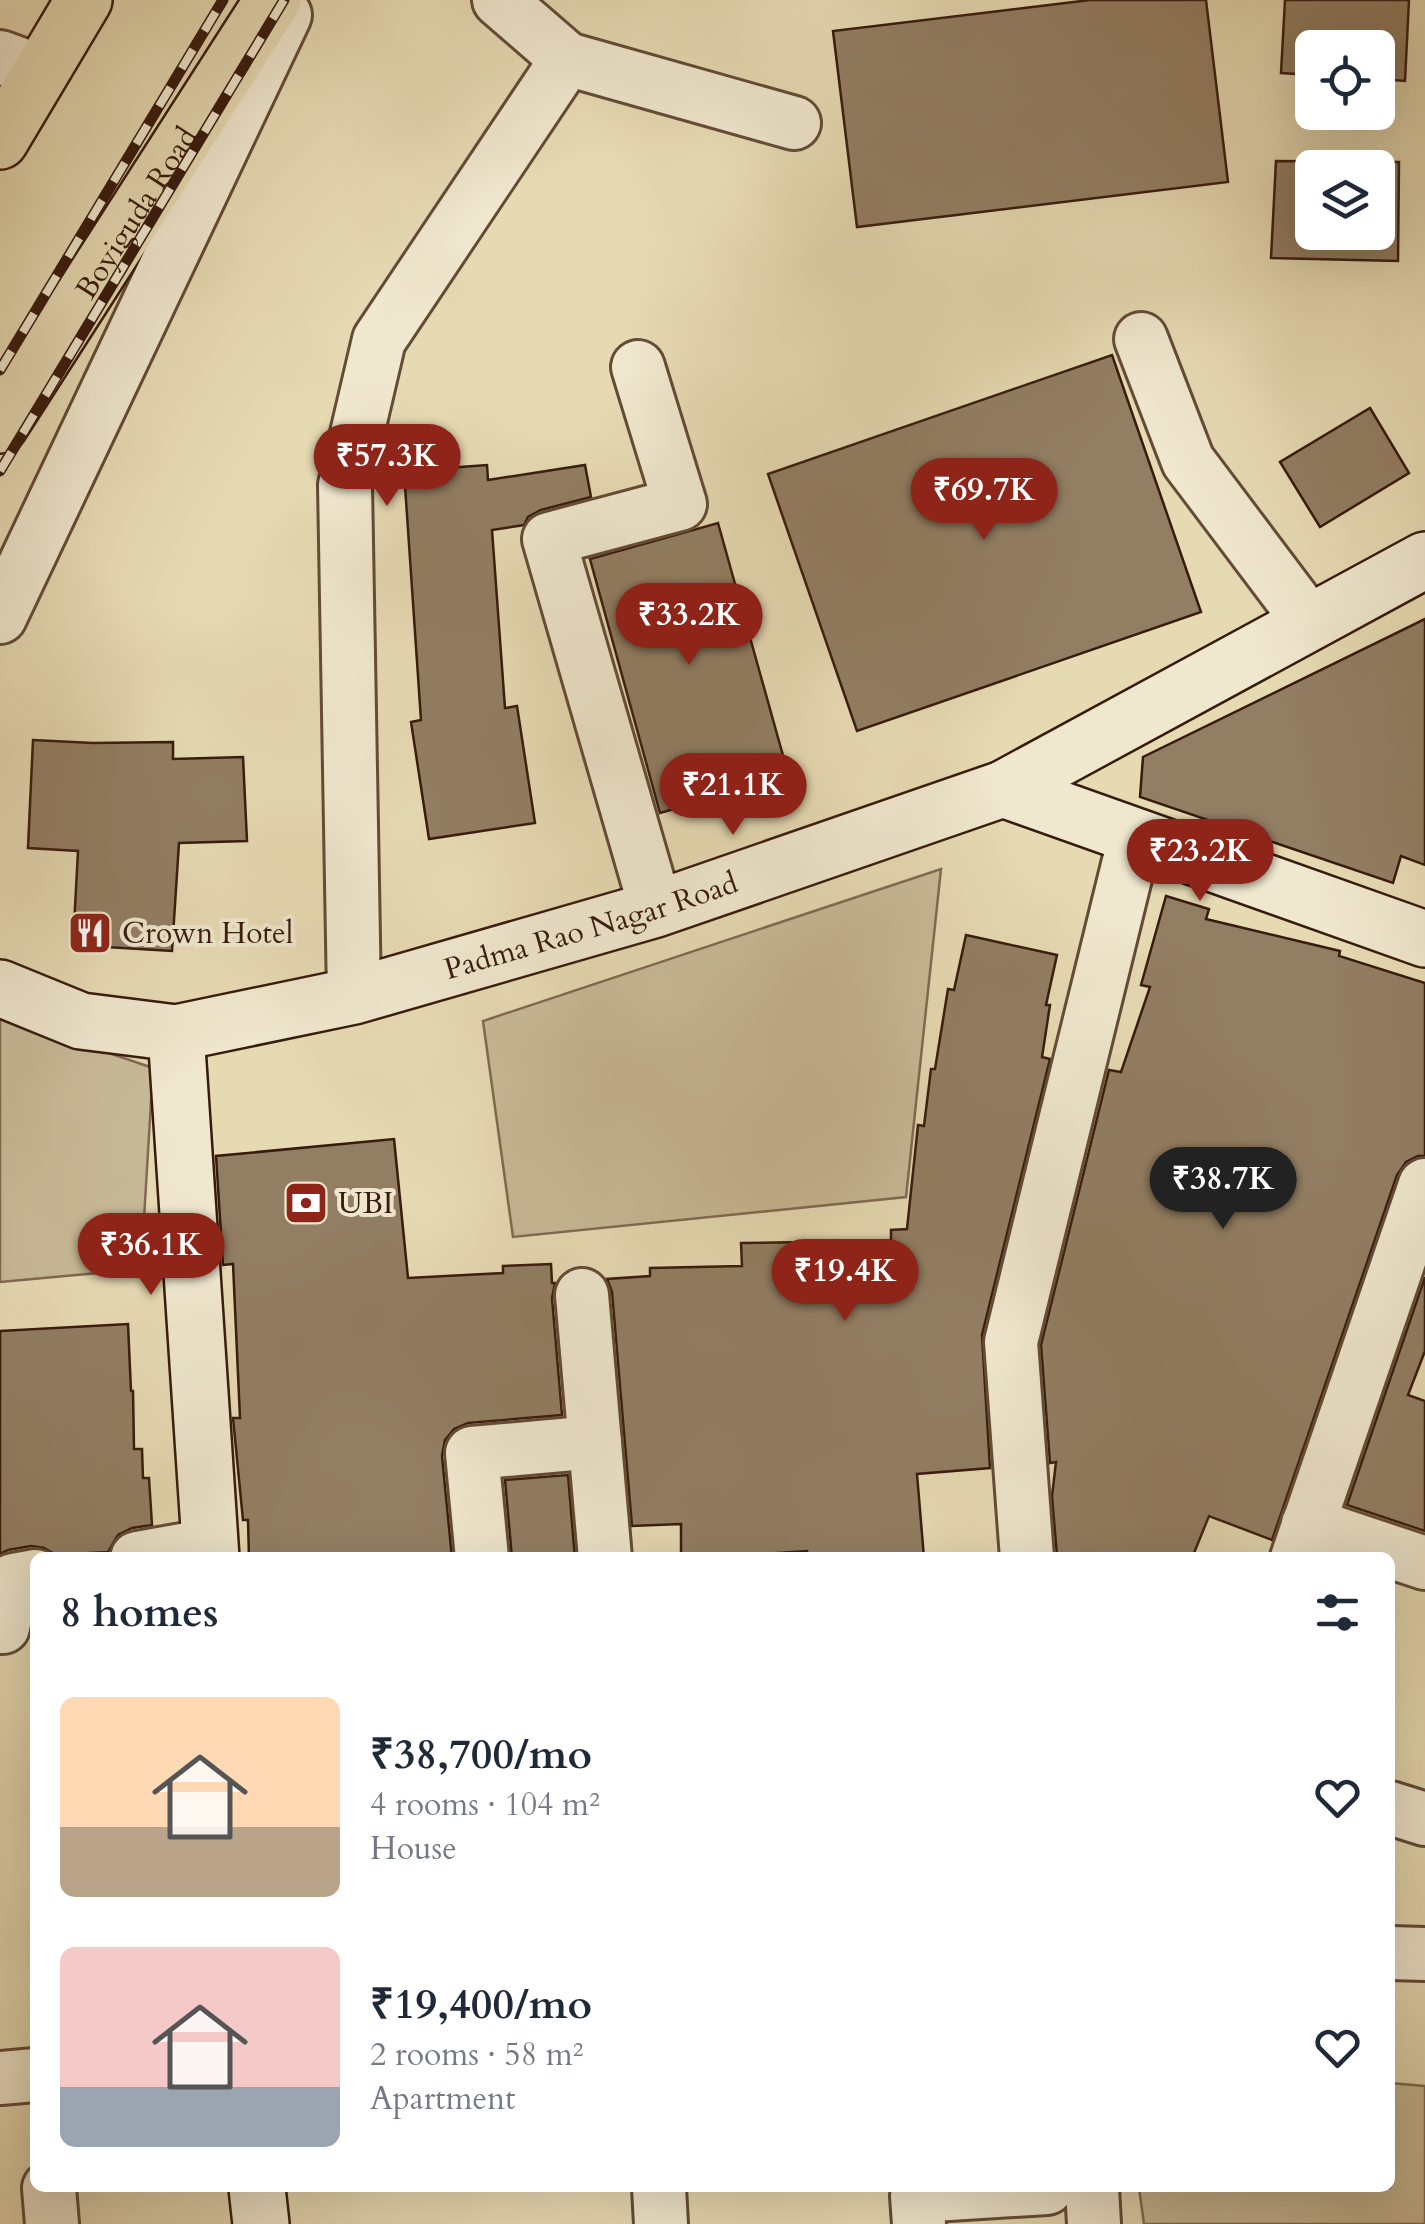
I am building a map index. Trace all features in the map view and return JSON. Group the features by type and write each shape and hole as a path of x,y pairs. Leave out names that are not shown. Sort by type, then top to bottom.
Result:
{"main road":[{"path":"0,141 21,64 84,0"},
{"name":"Boyiguda Road","path":"0,425 273,0"},
{"name":"Padma Rao Nagar Road","path":"0,988 80,1021 176,1033 354,996 656,909 1003,789 1425,560"},
{"path":"1003,789 1425,939"},
{"path":"176,1033 210,1551"},
{"path":"258,2192 261,2224"}],"street":[{"path":"0,616 292,0"},
{"path":"498,0 567,59 794,122"},
{"path":"354,996 345,484 379,340 567,59"},
{"path":"1141,339 1188,461 1310,623"},
{"path":"638,367 680,504 549,540 656,909"},
{"path":"1027,1552 1011,1342 1135,836"},
{"path":"1364,1552 1302,1541 1425,1186"},
{"path":"582,1295 604,1552"},
{"path":"481,1552 472,1453 595,1442"},
{"path":"1395,1558 1425,1563"},
{"path":"0,1627 13,1580 30,1577"},
{"path":"1395,1810 1425,1819"},
{"path":"1395,1953 1425,1954"},
{"path":"0,2078 30,2075"},
{"path":"49,2192 52,2224"},
{"path":"659,2192 661,2224"},
{"path":"919,2224 917,2196 982,2192"},
{"path":"1092,2192 1094,2224"}],"shaded area":[{"path":"941,869 906,1197 513,1237 483,1021"},
{"path":"0,1016 153,1068 141,1269 0,1282"},
{"path":"1395,2083 1425,2086 1425,2224 1144,2224 1140,2192 1395,2192"}],"building":[{"path":"1090,0 1206,0 1228,182 857,227 833,31"},
{"path":"1285,0 1409,0 1405,81 1395,80 1395,30 1295,30 1295,74 1281,73"},
{"path":"1276,161 1295,161 1295,250 1395,250 1395,162 1399,162 1398,261 1271,258"},
{"path":"1112,355 1201,612 857,731 768,474"},
{"path":"1370,408 1409,473 1320,527 1280,462"},
{"path":"487,465 488,480 585,465 591,497 541,510 528,517 524,525 492,530 505,708 517,706 535,823 429,839 411,722 421,720 404,471"},
{"path":"718,523 789,777 660,813 590,559"},
{"path":"1425,619 1425,865 1401,856 1393,883 1140,797 1143,757"},
{"path":"33,740 173,742 173,759 243,757 247,841 179,843 172,951 73,945 78,851 28,848"},
{"path":"1166,896 1209,909 1206,919 1340,951 1339,956 1425,983 1425,1156 1406,1162 1397,1175 1272,1540 1209,1516 1194,1552 1057,1552 1052,1496 1056,1462 1050,1463 1041,1345 1109,1070 1121,1072 1150,987 1141,985"},
{"path":"966,935 1057,955 1046,1005 1050,1005 1042,1057 1050,1059 982,1335 990,1468 917,1474 924,1552 681,1552 681,1524 632,1526 612,1292 607,1279 650,1276 650,1268 742,1266 741,1243 807,1242 807,1246 891,1240 891,1230 907,1229 918,1125 924,1126 948,989 954,990"},
{"path":"394,1139 408,1278 503,1273 503,1266 551,1264 562,1415 468,1423 454,1429 445,1440 442,1456 451,1552 249,1552 233,1418 240,1418 233,1264 223,1265 216,1156"},
{"path":"1425,1277 1425,1351 1408,1395 1425,1401 1425,1531 1347,1505"},
{"path":"128,1324 134,1449 142,1449 143,1478 149,1478 152,1525 118,1535 108,1552 51,1552 31,1546 0,1554 0,1331"},
{"path":"568,1475 574,1552 511,1552 505,1480"}],"railway":[{"path":"0,370 223,0"},
{"path":"0,471 284,0"}],"place":[{"name":"Crown Hotel","path":"90,933"},
{"name":"UBI","path":"306,1203"}]}
